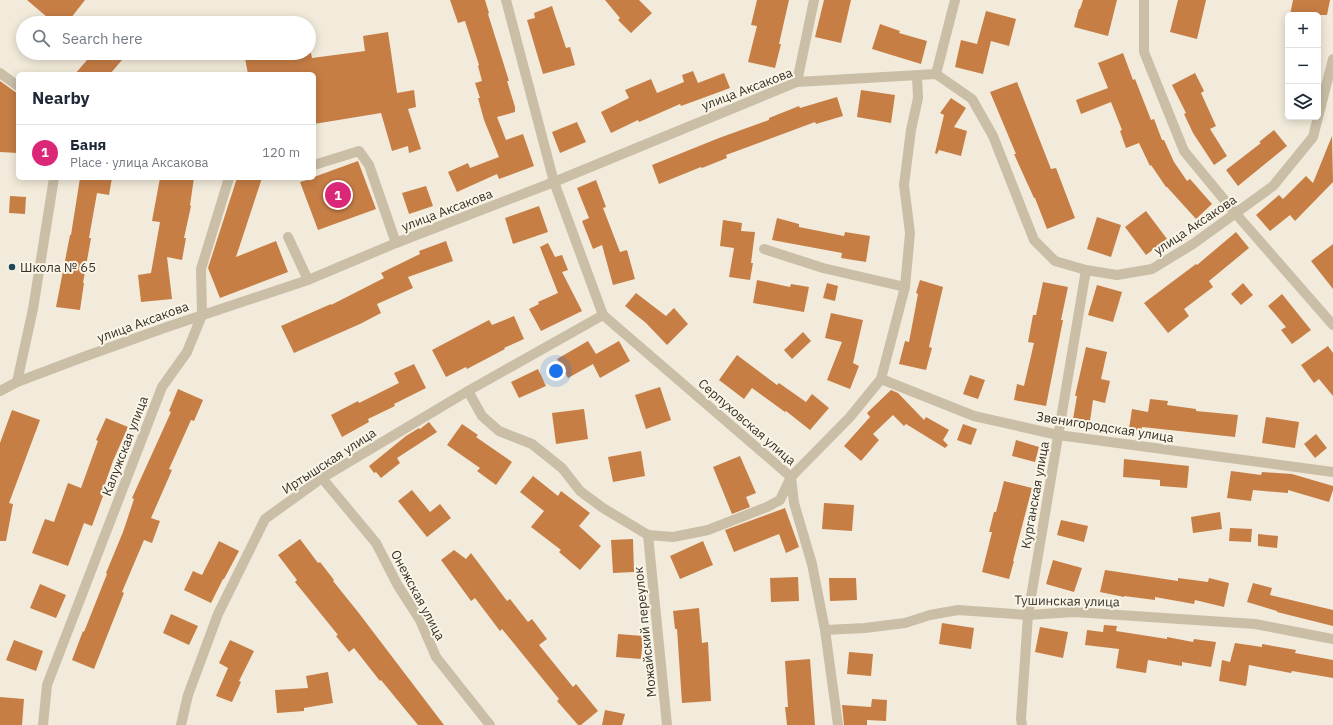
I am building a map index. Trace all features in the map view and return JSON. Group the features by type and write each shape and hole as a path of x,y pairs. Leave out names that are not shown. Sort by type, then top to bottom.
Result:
{"street":[{"name":"Серпуховская улица","path":"506,0 554,182 603,316 791,477 794,503 812,564 825,630 838,725"},
{"path":"797,82 814,0"},
{"path":"936,74 955,0"},
{"path":"1144,0 1144,52 1184,151 1236,214 1333,325"},
{"name":"улица Аксакова","path":"0,391 18,382 86,356 202,315 308,280 396,243 554,182 797,82 936,74 972,99 993,136 1034,240 1055,260 1086,270 1117,276 1152,269 1193,244 1273,186 1313,137 1333,59"},
{"path":"0,73 16,85"},
{"path":"468,391 482,416 499,431 532,444 562,468 580,491 603,508 648,535 672,537 708,530 766,508 780,500 791,477 850,417 881,379 905,287 910,233 904,185 911,130 918,98 917,76"},
{"path":"316,164 359,152 369,165 396,243"},
{"path":"18,382 54,180"},
{"name":"Калужская улица","path":"42,725 47,685 162,387 187,352 202,315 201,269 228,180"},
{"path":"288,237 308,280"},
{"path":"764,249 823,268 905,287"},
{"name":"Курганская улица","path":"1022,725 1021,719 1028,615 1086,270"},
{"name":"Иртышская улица","path":"181,725 188,695 218,614 265,519 322,478 468,391 603,316"},
{"name":"Звенигородская улица","path":"881,379 974,416 1058,435 1333,472"},
{"name":"Онежская улица","path":"322,478 376,543 396,584 420,620 436,657 490,725"},
{"name":"Можайский переулок","path":"648,535 668,725"},
{"name":"Тушинская улица","path":"825,630 864,628 905,623 930,615 958,610 1028,615 1074,612 1256,624 1333,639"}],"building":[{"path":"27,0 85,0 72,16 46,16"},
{"path":"450,0 485,0 509,81 507,81 515,107 515,112 497,117 506,140 523,134 534,166 499,179 497,174 457,192 448,172 468,163 470,168 499,157 484,120 478,98 480,98 475,83 482,81 479,65 465,21 458,23"},
{"path":"605,0 639,0 652,13 631,33 618,20 620,18"},
{"path":"757,0 789,0 775,68 748,62 757,26 751,25"},
{"path":"824,0 851,0 841,43 815,37"},
{"path":"1083,0 1117,0 1108,36 1074,27"},
{"path":"1178,0 1206,0 1197,39 1170,32"},
{"path":"1293,0 1330,0 1327,15 1321,15 1321,12 1291,12"},
{"path":"552,6 566,48 570,47 575,65 543,74 527,20 535,18 534,13"},
{"path":"986,11 1016,19 1009,46 991,41 983,74 955,67 961,40 977,44"},
{"path":"880,24 900,31 899,33 927,41 921,64 872,49"},
{"path":"388,32 397,93 414,90 416,107 408,109 421,149 409,153 408,146 392,151 381,113 316,124 316,72 248,72 245,60 316,60 316,57 365,51 363,36"},
{"path":"1123,53 1151,120 1154,119 1162,140 1164,140 1174,162 1187,181 1190,179 1212,204 1196,219 1166,187 1151,165 1150,166 1139,143 1126,148 1120,131 1122,130 1111,102 1081,114 1076,100 1108,88 1098,63"},
{"path":"87,60 122,60 112,72 77,72"},
{"path":"693,71 698,83 724,73 730,88 681,106 680,104 639,122 638,120 611,133 601,112 629,98 625,90 651,79 657,93 684,82 682,75"},
{"path":"1195,73 1204,91 1201,93 1216,126 1210,129 1227,156 1214,165 1193,133 1184,114 1186,113 1172,85"},
{"path":"0,81 16,93 16,153 0,152"},
{"path":"1017,82 1051,169 1056,168 1075,218 1047,229 1035,198 1014,154 1016,154 990,92"},
{"path":"861,90 895,95 891,123 857,117"},
{"path":"837,97 843,116 816,124 815,122 726,155 727,158 659,184 652,165 769,120 769,118 799,106 800,108"},
{"path":"951,98 966,108 954,127 967,131 961,156 939,150 937,154 935,153 944,115 940,113"},
{"path":"577,122 586,142 560,153 552,132"},
{"path":"1274,130 1287,146 1238,186 1226,170 1261,143 1259,142"},
{"path":"1332,136 1333,182 1295,221 1290,215 1270,231 1256,215 1279,195 1283,199 1306,176 1313,183"},
{"path":"358,161 376,209 318,230 300,182 316,180 316,176"},
{"path":"80,180 112,180 109,195 97,193 89,238 91,238 80,310 56,307 71,235"},
{"path":"160,180 194,180 191,206 184,238 186,238 182,260 167,257 172,299 141,302 138,275 151,273 160,222 152,221"},
{"path":"236,180 261,180 236,257 276,241 288,272 220,298 208,268"},
{"path":"596,180 606,207 603,208 620,252 627,250 635,279 613,285 602,245 593,249 582,221 589,218 577,188"},
{"path":"426,186 433,206 409,214 402,193"},
{"path":"10,196 26,197 25,214 9,213"},
{"path":"539,206 548,232 513,244 505,218"},
{"path":"1146,211 1167,239 1146,255 1125,227"},
{"path":"1097,217 1121,225 1111,257 1087,249"},
{"path":"777,218 799,224 799,227 844,236 845,232 870,236 866,262 841,258 842,253 772,240"},
{"path":"723,220 742,223 741,231 755,232 751,263 753,263 750,280 729,277 734,248 720,246"},
{"path":"1236,232 1249,248 1209,281 1213,287 1184,309 1189,316 1168,333 1144,303 1196,264 1197,265"},
{"path":"446,241 453,261 408,277 413,288 377,304 381,313 360,324 294,353 281,326 331,305 384,278 381,273 420,254 419,251"},
{"path":"548,243 555,257 562,255 568,270 562,272 582,311 541,331 529,309 539,304 538,302 558,293 540,247"},
{"path":"1333,244 1333,289 1311,261"},
{"path":"757,280 790,287 791,284 809,287 804,312 753,303"},
{"path":"920,280 943,287 929,347 932,348 926,370 899,364 905,341 909,342 918,294 916,293"},
{"path":"1043,282 1068,287 1046,406 1014,400 1017,384 1024,386 1034,343 1028,342 1033,315 1036,315"},
{"path":"827,283 838,286 835,301 823,298"},
{"path":"1243,283 1253,295 1241,305 1231,294"},
{"path":"1097,285 1122,292 1113,322 1088,315"},
{"path":"636,293 666,316 674,308 688,324 667,345 646,323 625,306"},
{"path":"1282,294 1311,330 1292,344 1281,330 1286,327 1268,306"},
{"path":"831,313 863,320 853,363 859,366 850,389 827,380 842,342 825,338"},
{"path":"514,316 524,339 504,348 505,349 467,369 466,367 446,377 432,350 489,320 492,325"},
{"path":"803,332 811,341 792,359 784,350"},
{"path":"588,341 596,354 619,341 630,361 600,378 593,364 568,378 557,359"},
{"path":"1328,346 1333,353 1333,396 1319,379 1314,383 1301,365"},
{"path":"1086,347 1107,352 1101,379 1110,381 1105,403 1093,400 1089,428 1072,425 1077,396 1075,396"},
{"path":"737,355 777,385 779,383 806,402 812,394 829,408 810,430 786,411 785,412 752,388 744,399 719,380"},
{"path":"414,364 426,388 394,404 395,406 368,419 369,422 342,437 331,415 399,383 394,373"},
{"path":"538,369 546,386 519,398 511,382"},
{"path":"970,375 985,380 978,399 963,394"},
{"path":"660,387 671,420 646,429 635,395"},
{"path":"178,389 203,400 194,421 191,420 169,469 172,470 151,518 160,521 152,543 144,540 122,592 124,593 94,669 72,660 123,532 134,499 132,498 171,412 169,411"},
{"path":"891,390 898,393 924,420 926,417 949,430 943,440 948,445 945,448 906,424 904,426 893,415 873,434 879,440 861,461 844,446 870,417 867,413"},
{"path":"1150,399 1168,401 1167,405 1196,409 1196,411 1238,415 1235,437 1142,427 1141,431 1129,429 1132,409 1148,412"},
{"path":"584,409 588,439 556,444 552,413"},
{"path":"12,410 40,420 9,503 13,504 6,541 0,541 0,443"},
{"path":"1266,417 1299,422 1295,448 1262,443"},
{"path":"106,418 128,427 113,461 101,495 103,496 92,526 84,523 68,566 32,553 45,519 54,522 68,483 81,488 98,441 96,440"},
{"path":"429,422 437,432 397,458 400,463 381,478 376,472 374,473 369,466 406,436 419,428 420,429"},
{"path":"462,424 478,435 476,437 512,462 496,485 477,471 480,468 447,445"},
{"path":"963,424 977,429 971,445 957,440"},
{"path":"1316,434 1327,448 1315,458 1304,444"},
{"path":"1016,440 1039,447 1035,462 1012,456"},
{"path":"641,451 645,476 613,482 608,457"},
{"path":"740,456 756,493 746,497 750,507 732,514 713,467"},
{"path":"1124,459 1189,466 1187,488 1160,486 1160,480 1123,477"},
{"path":"1231,471 1261,475 1262,472 1292,474 1333,486 1333,490 1329,502 1288,490 1288,493 1253,490 1251,501 1227,498"},
{"path":"533,476 558,496 561,491 590,513 579,526 601,546 580,570 559,552 561,550 531,527 544,511 520,492"},
{"path":"1004,481 1032,488 1009,579 982,572 992,532 989,532"},
{"path":"412,490 430,512 440,504 451,518 427,537 398,501"},
{"path":"824,503 854,505 852,531 822,529"},
{"path":"785,508 799,547 786,553 779,534 734,552 725,530"},
{"path":"1220,512 1222,529 1193,533 1191,517"},
{"path":"1061,520 1088,526 1084,542 1057,535"},
{"path":"1230,528 1252,529 1251,542 1229,541"},
{"path":"1258,534 1278,536 1277,548 1258,546"},
{"path":"300,539 318,563 320,562 334,580 333,581 444,725 418,725 354,648 349,652 336,636 338,635 295,582 297,580 278,555"},
{"path":"633,539 634,572 613,573 611,540"},
{"path":"219,541 239,551 211,603 184,590 193,571 202,575"},
{"path":"703,541 713,565 680,579 670,556"},
{"path":"454,550 466,559 471,553 507,601 510,599 528,622 532,619 547,639 539,645 573,687 576,684 598,711 581,725 578,725 557,701 559,699 502,629 500,631 475,598 471,601 441,560"},
{"path":"1053,560 1082,568 1074,592 1046,584"},
{"path":"1105,570 1178,581 1178,578 1208,582 1209,578 1229,583 1224,607 1195,600 1194,604 1155,597 1155,600 1124,597 1100,592"},
{"path":"798,577 799,601 771,602 770,578"},
{"path":"829,578 856,578 857,600 830,601"},
{"path":"1253,583 1272,588 1270,595 1333,610 1333,626 1277,612 1247,602"},
{"path":"40,584 66,595 56,618 30,608"},
{"path":"699,608 702,643 708,642 711,701 682,703 677,629 675,629 673,611"},
{"path":"171,614 198,626 189,645 163,633"},
{"path":"942,623 974,628 971,649 939,644"},
{"path":"1104,625 1117,626 1116,631 1167,639 1167,637 1193,642 1194,639 1216,642 1211,667 1182,662 1182,666 1148,660 1146,673 1116,668 1119,649 1085,645 1087,630 1103,632"},
{"path":"1040,627 1068,632 1063,658 1035,652"},
{"path":"618,634 643,636 641,659 616,657"},
{"path":"14,640 43,651 36,671 6,660"},
{"path":"230,640 254,651 239,681 241,682 232,702 216,696 228,668 219,663"},
{"path":"1235,643 1262,647 1262,644 1296,650 1295,653 1333,660 1333,678 1292,671 1291,673 1249,665 1246,686 1219,681 1222,660 1230,662"},
{"path":"849,652 873,654 871,676 847,674"},
{"path":"810,659 815,725 787,725 785,707 788,707 785,661"},
{"path":"328,672 333,703 304,708 304,711 277,713 275,690 308,688 306,676"},
{"path":"0,697 24,699 22,725 0,725"},
{"path":"872,699 887,700 886,721 867,720 867,725 844,725 842,705 871,707"},
{"path":"605,710 625,714 622,725 602,725"}],"place":[{"name":"Баня","path":"338,195"},
{"name":"Школа № 65","path":"12,267"}]}
